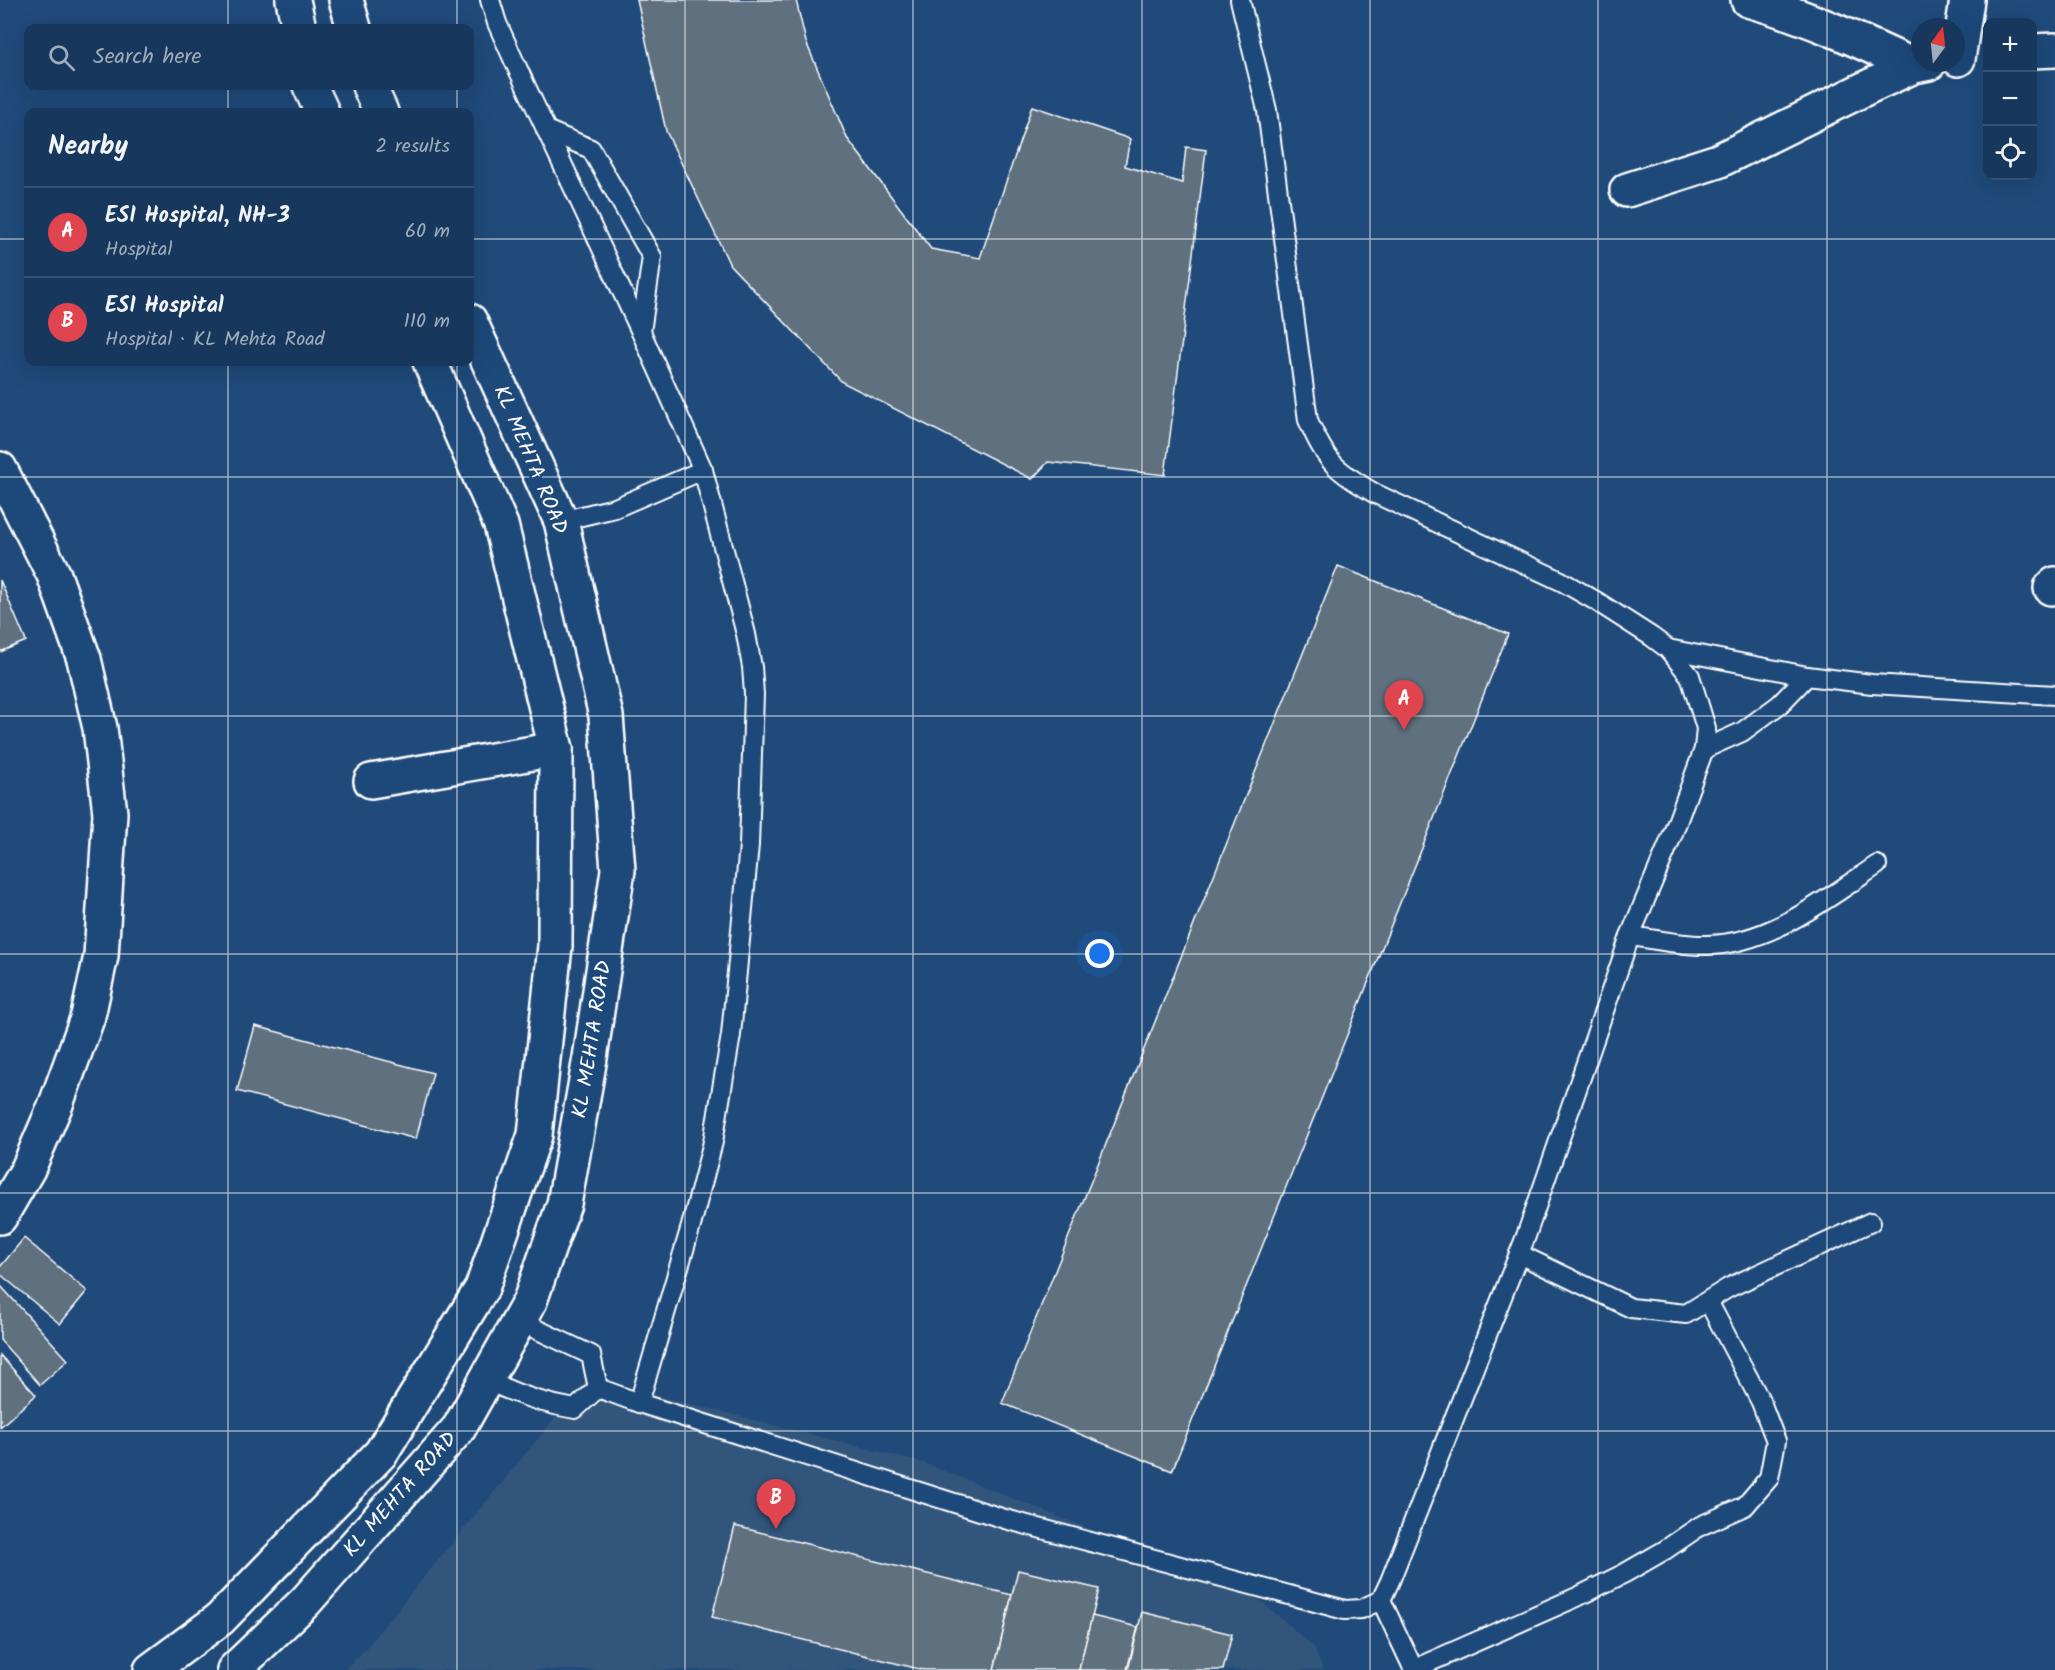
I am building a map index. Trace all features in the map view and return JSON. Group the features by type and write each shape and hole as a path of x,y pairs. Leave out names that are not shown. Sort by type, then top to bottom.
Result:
{"street":[{"path":"293,0 298,24"},
{"path":"346,0 353,24"},
{"path":"1748,0 1779,9 1840,33 1911,51"},
{"path":"1962,18 1967,0"},
{"path":"2037,51 2055,50"},
{"path":"1627,190 1718,161 1868,87 1915,72"},
{"path":"312,90 320,108"},
{"path":"371,90 379,108"},
{"name":"KL MEHTA ROAD","path":"234,1670 305,1602 459,1428 530,1301 564,1204 590,1058 618,870 606,716 561,521 474,330"},
{"name":"KL MEHTA ROAD","path":"151,1670 220,1618 381,1453 482,1288 536,1135 555,946 556,749 501,525 432,366"},
{"path":"0,469 54,575 84,659 100,728 110,813 101,956 88,1016 56,1104 28,1169 0,1217"},
{"path":"371,781 556,749"}],"lane":[{"path":"490,0 497,23 703,470 746,634 752,667 754,694 749,845 731,1035 713,1142 639,1403"},
{"path":"598,1388 1005,1519 1345,1610 1361,1609 1381,1600 1390,1581 1519,1254 1561,1140 1630,936 1672,836 1704,749 1706,728 1690,676 1668,649 1596,601 1561,581 1374,492 1346,476 1329,461 1320,448 1308,420 1267,110 1240,0"},
{"path":"546,130 591,149 652,257 641,332"},
{"path":"561,521 615,508 703,470"},
{"path":"1668,649 1807,676 1872,684 2055,695"},
{"path":"1704,749 1743,732 1780,704 1807,676"},
{"path":"1630,936 1703,945 1731,944 1766,932 1800,915 1877,865"},
{"path":"1519,1254 1631,1308 1686,1314 1728,1288 1871,1222"},
{"path":"1381,1600 1414,1669 1577,1597 1665,1550 1700,1526 1745,1506 1769,1478 1776,1441 1761,1402 1707,1301"},
{"path":"519,1321 591,1354 598,1388"},
{"path":"486,1380 513,1393 552,1406 575,1409 598,1388"}],"shaded area":[{"path":"588,1378 924,1463 1253,1594 1314,1647 1323,1670 344,1670 359,1656"}],"building":[{"path":"637,0 796,0 806,42 847,138 931,249 980,258 1032,106 1130,139 1125,166 1182,183 1186,147 1206,150 1165,475 1048,462 1032,479 842,382 730,265 666,131"},
{"path":"1338,566 1508,634 1172,1471 1002,1403"},
{"path":"0,580 26,641 0,652"},
{"path":"255,1026 433,1073 416,1139 237,1091"},
{"path":"24,1238 87,1291 60,1324 0,1274 0,1267"},
{"path":"0,1285 68,1360 40,1385 0,1340"},
{"path":"0,1355 36,1395 0,1427"},
{"path":"735,1526 1012,1595 994,1670 923,1670 712,1617"},
{"path":"1018,1570 1099,1589 1079,1670 994,1670"},
{"path":"1142,1612 1232,1634 1223,1670 1128,1670"},
{"path":"1092,1616 1138,1627 1127,1670 1079,1670"}],"place":[{"name":"ESI Hospital, NH-3","path":"1404,730"},
{"name":"ESI Hospital","path":"776,1529"}]}
